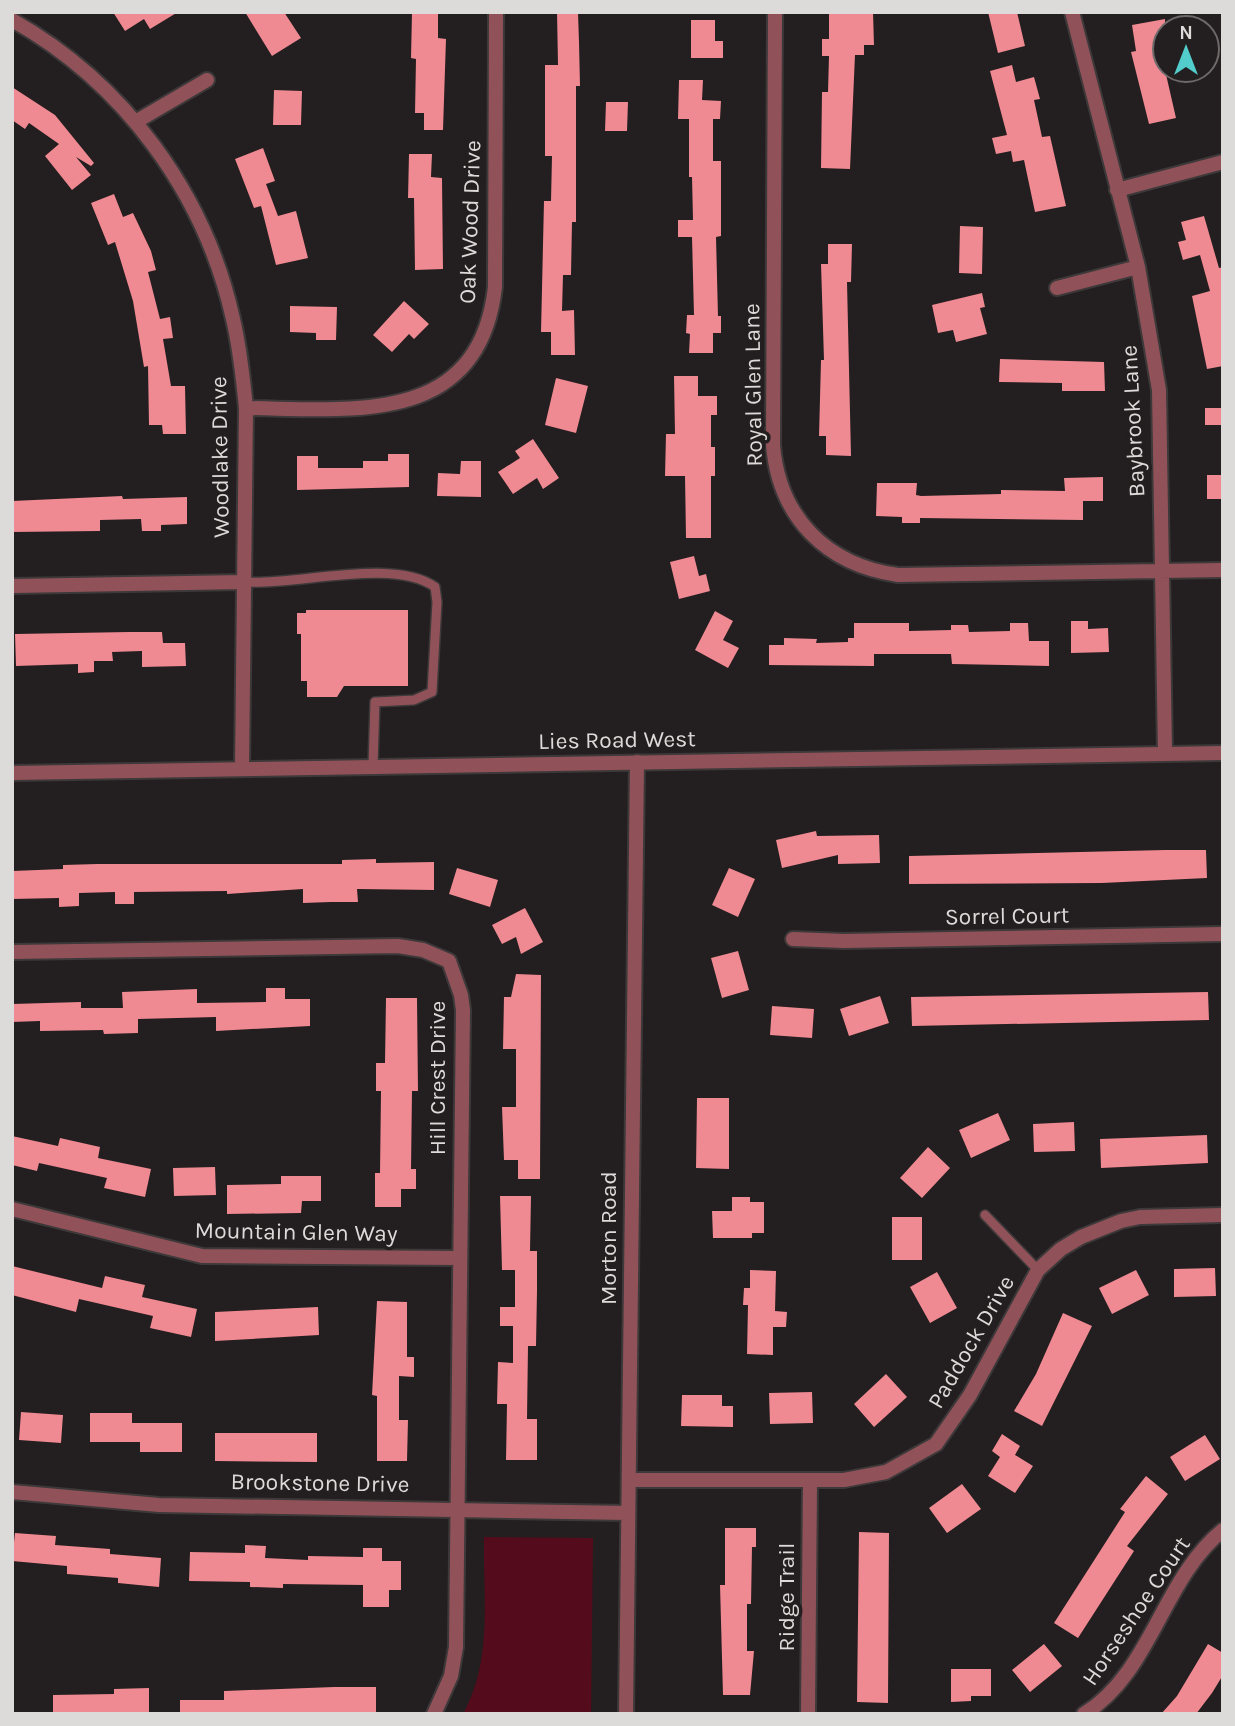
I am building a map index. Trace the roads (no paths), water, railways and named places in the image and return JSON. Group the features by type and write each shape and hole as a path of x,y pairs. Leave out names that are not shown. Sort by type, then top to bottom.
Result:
{"street":[{"name":"Oak Wood Drive","path":"246,408 384,407 413,400 460,370 489,318 495,287 496,12"},
{"name":"Royal Glen Lane","path":"775,12 772,445 780,484 812,538 864,568 898,575 1223,570"},
{"name":"Baybrook Lane","path":"1072,12 1138,267 1150,324 1159,390 1165,753"},
{"name":"Woodlake Drive","path":"12,20 72,61 137,121 192,206 216,260 234,320 246,408 242,769"},
{"path":"137,121 207,80"},
{"path":"1117,190 1223,162"},
{"path":"1057,288 1138,267"},
{"path":"12,586 244,582"},
{"name":"Lies Road West","path":"12,773 1223,752"},
{"name":"Morton Road","path":"626,1714 637,762"},
{"name":"Sorrel Court","path":"793,939 845,942 1223,934"},
{"name":"Hill Crest Drive","path":"12,953 398,946 423,950 449,961 461,995 463,1010 454,1663 447,1690 434,1714"},
{"name":"Mountain Glen Way","path":"12,1209 202,1256 459,1258"},
{"name":"Paddock Drive","path":"629,1480 844,1480 886,1472 936,1444 970,1395 1038,1270 1081,1237 1121,1221 1151,1216 1223,1215"},
{"name":"Ridge Trail","path":"808,1714 810,1480"},
{"name":"Brookstone Drive","path":"12,1492 159,1505 628,1513"},
{"name":"Horseshoe Court","path":"1084,1714 1114,1691 1190,1568 1223,1530"}],"lane":[{"path":"244,582 269,584 310,577 381,575 421,577 435,587 437,602 432,692 414,699 375,702 373,766"},
{"path":"985,1215 1038,1270"}]}
